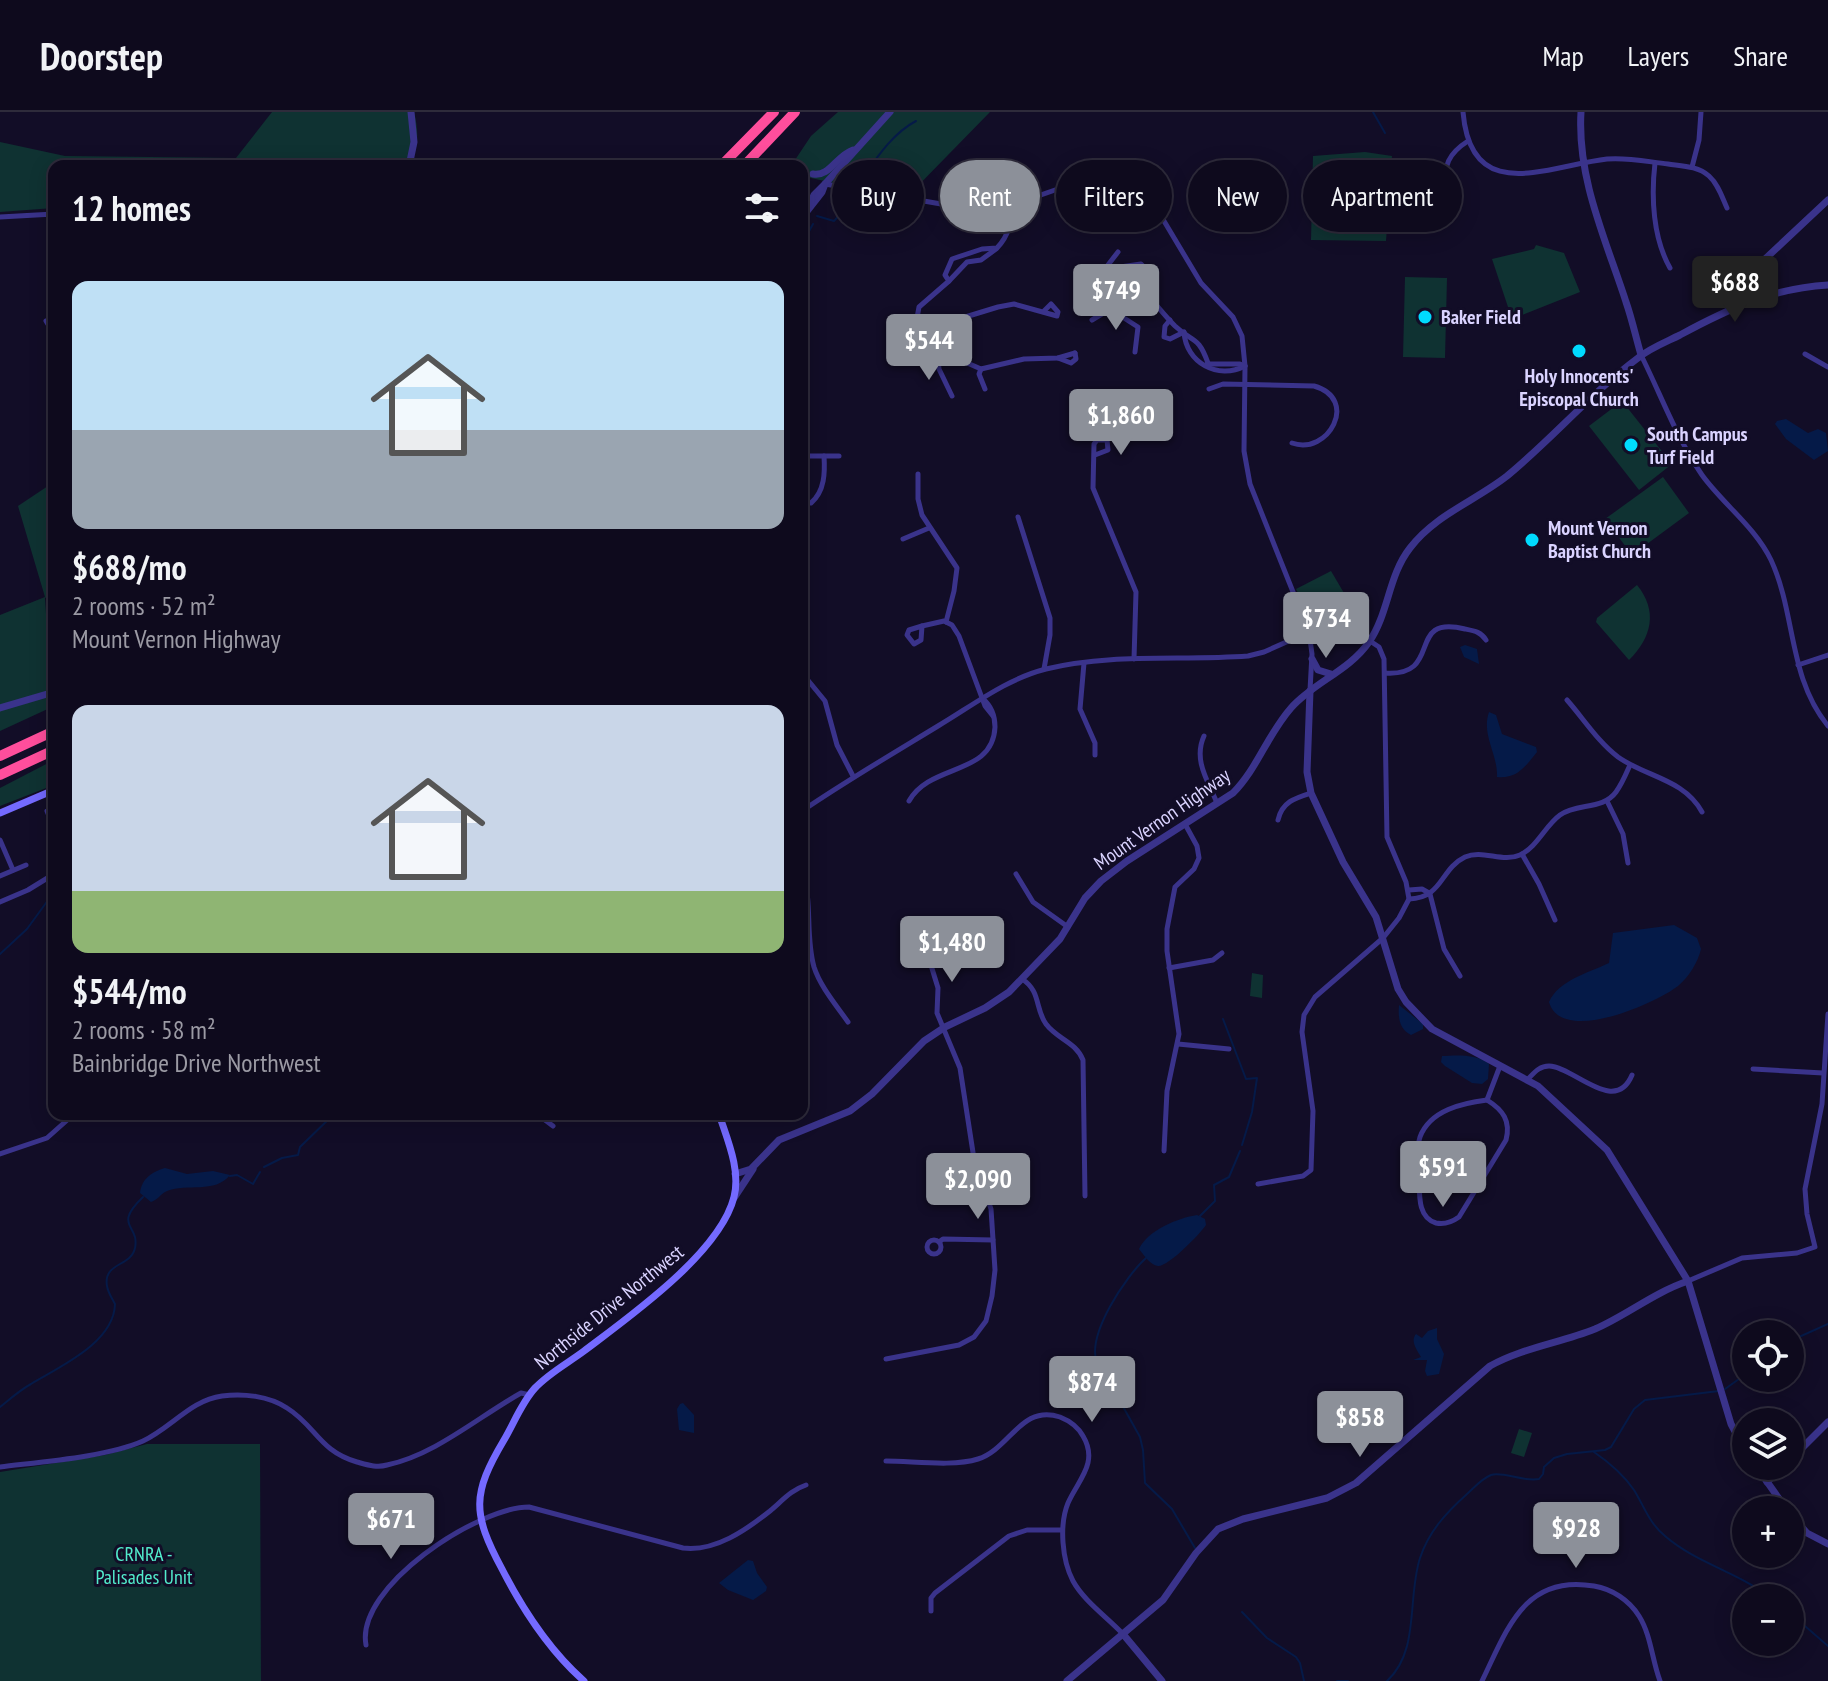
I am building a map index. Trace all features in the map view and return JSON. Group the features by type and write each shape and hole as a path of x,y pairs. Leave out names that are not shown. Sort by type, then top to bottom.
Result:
{"highway":[{"path":"726,160 774,112"},
{"path":"750,160 795,112"},
{"path":"3,754 48,728"},
{"path":"3,754 48,734"},
{"path":"0,775 48,753"}],"main road":[{"path":"0,813 48,793"},
{"name":"Northside Drive Northwest","path":"581,1680 524,1608 497,1559 481,1522 479,1496 483,1478 530,1395 555,1371 645,1303 694,1259 720,1227 734,1198 735,1174 721,1120"}],"street":[{"path":"410,160 414,142 411,112"},
{"path":"808,211 825,184 890,112"},
{"path":"1463,112 1468,141 1484,162 1509,174 1527,175 1613,159 1692,167 1712,179 1727,208"},
{"path":"1581,112 1583,163 1641,355 1696,466 1770,558 1779,581 1809,699 1828,726"},
{"path":"1692,167 1699,140 1701,112"},
{"path":"1448,160 1468,141"},
{"path":"813,174 826,173 841,154 855,149"},
{"path":"1655,163 1652,198 1664,258 1670,268"},
{"path":"1040,195 1087,181 1109,185 1150,206 1169,226 1201,283 1233,317 1242,336 1245,366 1244,451 1250,484 1309,632 1312,659 1307,772 1311,793 1343,862 1370,904 1395,984 1421,1019 1441,1036 1528,1079 1607,1150 1688,1281 1732,1426"},
{"path":"825,184 940,205"},
{"path":"1730,309 1751,273 1828,200"},
{"path":"0,217 48,214"},
{"path":"1008,232 1007,238 997,248 981,260 967,262 919,307 912,345 919,357 965,362 981,369 1024,359 1058,358"},
{"path":"949,281 945,275 952,259 982,249 997,248"},
{"path":"1118,252 1101,274 1104,299 1110,309 1138,327 1135,352"},
{"path":"1120,267 1141,264 1149,269 1151,274 1145,292"},
{"path":"1751,273 1750,282 1757,298"},
{"name":"Mount Vernon Highway","path":"735,1174 754,1167 779,1140 842,1116 858,1106 909,1054 941,1029 995,1003 1022,979 1069,927 1085,898 1101,881 1242,784 1293,706 1355,658 1370,641 1396,569 1419,536 1443,516 1507,475 1641,355 1757,298 1783,290 1828,285"},
{"path":"1131,292 1134,303 1141,308 1156,304"},
{"path":"1092,320 1110,309 1123,294 1145,292 1170,320 1202,346 1206,365"},
{"path":"915,324 943,338 962,318 998,307 1014,304 1057,316 1058,312 1051,304 1043,312"},
{"path":"1170,320 1165,326 1164,337 1170,339 1184,332"},
{"path":"1184,332 1189,351 1206,365 1221,371 1238,370 1245,366"},
{"path":"1805,354 1828,367"},
{"path":"938,359 939,369 952,396"},
{"path":"981,369 979,374 985,389"},
{"path":"1209,389 1223,384 1314,386 1331,396 1337,414 1332,430 1307,445 1292,443"},
{"path":"1095,455 1093,488 1136,592 1134,659"},
{"path":"809,456 839,456"},
{"path":"808,503 819,495 824,475 824,456"},
{"path":"918,474 918,499 929,528 957,568 946,622"},
{"path":"1018,517 1050,618 1044,669"},
{"path":"903,539 929,528"},
{"path":"909,801 915,791 931,780 985,756 994,742 993,716 972,678 959,636 946,622 922,626"},
{"path":"1385,673 1404,673 1414,667 1423,655 1428,636 1440,626 1451,625 1478,632 1486,640"},
{"path":"808,807 853,776 1012,681 1044,669 1134,659 1248,656 1309,632"},
{"path":"1258,1184 1303,1176 1311,1170 1313,1111 1302,1032 1304,1015 1315,997 1383,938 1409,899 1409,890 1387,837 1385,673 1383,654 1370,641"},
{"path":"1798,665 1828,655"},
{"path":"1312,659 1318,670 1336,672"},
{"path":"1084,663 1080,709 1095,743 1095,755"},
{"path":"808,680 825,701 837,745 853,776"},
{"path":"0,708 48,694"},
{"path":"1567,700 1611,751 1630,765 1675,784 1702,812"},
{"path":"1293,706 1303,706 1309,713"},
{"path":"1204,736 1199,749 1200,761 1217,804"},
{"path":"1409,899 1425,898 1441,885 1455,864 1468,856 1508,857 1522,854 1562,813 1607,801 1618,790 1630,765"},
{"path":"1278,820 1281,810 1288,803 1311,793"},
{"path":"1607,801 1623,834 1628,863"},
{"path":"1164,1151 1167,1091 1178,1044 1179,1025 1166,937 1173,892 1194,869 1199,858 1197,846 1185,824"},
{"path":"0,840 13,870"},
{"path":"1522,854 1555,920"},
{"path":"0,876 26,865"},
{"path":"1016,874 1033,902 1069,927"},
{"path":"0,902 48,878"},
{"path":"1409,890 1422,889 1429,893 1444,949 1460,976"},
{"path":"808,903 814,966 820,981 848,1022"},
{"path":"886,1359 959,1345 978,1333 986,1321 992,1296 991,1209 974,1159 960,1068 941,1029 937,1013 938,988 930,962 933,949 942,938"},
{"path":"1169,968 1213,960 1222,953"},
{"path":"1022,979 1035,991 1046,1024 1075,1047 1083,1060 1085,1196"},
{"path":"1067,1681 1163,1600 1197,1552 1218,1529 1243,1519 1306,1505 1343,1491 1490,1366 1515,1354 1593,1329 1650,1297 1742,1258 1797,1253 1815,1247 1805,1189 1817,1135 1828,1014"},
{"path":"1178,1044 1229,1049"},
{"path":"1487,1100 1501,1065"},
{"path":"1528,1079 1539,1068 1552,1066 1598,1089 1610,1091 1624,1086 1632,1075"},
{"path":"1753,1069 1823,1073"},
{"path":"1487,1100 1506,1117 1506,1140 1459,1217 1447,1223 1433,1222 1420,1204 1421,1134 1449,1109 1487,1100"},
{"path":"0,1154 47,1138 67,1120"},
{"path":"545,1120 553,1126"},
{"path":"733,1162 743,1167 754,1167"},
{"path":"734,1198 754,1167"},
{"path":"939,1242 943,1239 993,1240"},
{"path":"0,1467 57,1460 129,1445 151,1437 201,1403 229,1395 257,1397 279,1403 295,1414 336,1455 368,1465 384,1466 433,1446 518,1395 530,1395"},
{"path":"886,1461 975,1460 996,1450 1028,1419 1043,1415 1062,1418 1081,1433 1089,1457 1085,1474 1067,1505 1062,1530 1068,1567 1074,1583 1162,1681"},
{"path":"1804,1446 1828,1422"},
{"path":"1767,1482 1777,1496"},
{"path":"366,1645 364,1632 370,1613 399,1574 436,1545 514,1509 529,1507 683,1548 701,1549 719,1544 748,1526 796,1488 806,1485"},
{"path":"931,1611 931,1598 935,1593 1009,1536 1027,1530 1062,1530"},
{"path":"1804,1530 1828,1544"},
{"path":"1482,1681 1522,1606 1546,1591 1577,1585 1611,1591 1631,1605 1643,1622 1660,1681"}],"green space":[{"path":"272,112 414,112 417,133 412,160 48,160 48,208 0,212 0,142 65,156 236,158"},
{"path":"838,112 990,112 924,180 924,160 832,160 832,183 808,177 808,160 795,160 811,136"},
{"path":"1365,152 1392,156 1392,160 1313,160 1313,156"},
{"path":"1311,232 1387,232 1386,241 1311,240"},
{"path":"1536,245 1564,253 1580,292 1512,319 1492,259 1534,249"},
{"name":"Baker Field","path":"1405,277 1447,278 1445,358 1403,357"},
{"name":"South Campus Turf Field","path":"1622,401 1672,464 1639,490 1589,426"},
{"path":"1663,477 1689,513 1632,555 1605,519"},
{"path":"48,486 48,597 45,598 48,709 0,731 0,615 45,597 18,506"},
{"path":"1331,571 1354,610 1318,633 1296,589"},
{"path":"1637,585 1648,604 1650,624 1643,642 1629,660 1596,622"},
{"path":"48,763 48,787 0,806 0,788"},
{"path":"1252,973 1263,975 1262,998 1250,996"},
{"path":"1519,1429 1532,1433 1524,1457 1511,1453"},
{"name":"CRNRA - Palisades Unit","path":"147,1444 260,1444 261,1681 0,1681 0,1472 105,1455"}],"water":[{"path":"1786,419 1808,433 1818,429 1826,433 1828,451 1814,460 1786,439 1775,424"},
{"path":"1465,645 1477,649 1479,664 1464,657 1460,647"},
{"path":"1489,712 1496,715 1502,734 1536,747 1537,752 1528,763 1510,776 1497,777 1487,729"},
{"path":"1674,925 1697,938 1701,949 1692,969 1678,986 1650,1002 1609,1017 1589,1021 1571,1020 1557,1014 1549,1002 1554,994 1575,978 1609,963 1613,933"},
{"path":"1399,1005 1423,1024 1423,1029 1411,1035 1404,1029 1399,1018"},
{"path":"1442,1056 1479,1058 1489,1064 1488,1079 1482,1084 1472,1083 1445,1066 1441,1062"},
{"path":"165,1168 187,1174 213,1171 230,1175 217,1184 167,1191 151,1202 140,1193 143,1183"},
{"path":"1197,1215 1205,1219 1206,1225 1163,1265 1155,1265 1139,1249 1149,1236 1164,1226"},
{"path":"1437,1328 1437,1339 1444,1354 1439,1374 1427,1376 1427,1360 1413,1360 1421,1357 1414,1340 1416,1334 1422,1338 1428,1331"},
{"path":"683,1403 694,1415 694,1433 679,1430 677,1409"},
{"path":"748,1560 753,1561 767,1587 753,1600 719,1583"}],"waterway":[{"path":"1373,112 1385,133"},
{"path":"876,160 891,141 916,121"},
{"path":"817,216 832,220"},
{"path":"808,233 813,224"},
{"path":"0,954 27,929 48,900"},
{"path":"1223,1019 1246,1079 1257,1078 1252,1112 1242,1145"},
{"path":"264,1167 282,1158 298,1155 300,1147 328,1120"},
{"path":"1200,1216 1215,1201 1214,1185 1229,1177 1240,1151"},
{"path":"230,1176 237,1175 253,1184 260,1172"},
{"path":"0,1407 23,1389 70,1362 105,1331 115,1304 108,1291 107,1278 113,1268 128,1259 135,1248 136,1240 128,1220 129,1214 143,1197"},
{"path":"1097,1363 1095,1351 1102,1322 1128,1278 1146,1258"},
{"path":"1804,1335 1828,1324"},
{"path":"1102,1369 1140,1437 1145,1483 1172,1509 1195,1548"},
{"path":"1725,1389 1732,1384"},
{"path":"1387,1681 1397,1669 1409,1639 1416,1574 1424,1548 1445,1515 1478,1484 1496,1474 1539,1479 1544,1467 1554,1458 1611,1447 1634,1409 1645,1400 1719,1391"},
{"path":"1594,1452 1625,1479 1659,1531 1690,1553 1750,1584"},
{"path":"1242,1612 1267,1638 1296,1657 1304,1681"},
{"path":"1804,1625 1828,1646"},
{"path":"1337,1681 1348,1681"}],"place":[{"name":"Baker Field","path":"1425,317"},
{"name":"Holy Innocents' Episcopal Church","path":"1579,351"},
{"name":"South Campus Turf Field","path":"1631,445"},
{"name":"Mount Vernon Baptist Church","path":"1532,540"}]}
